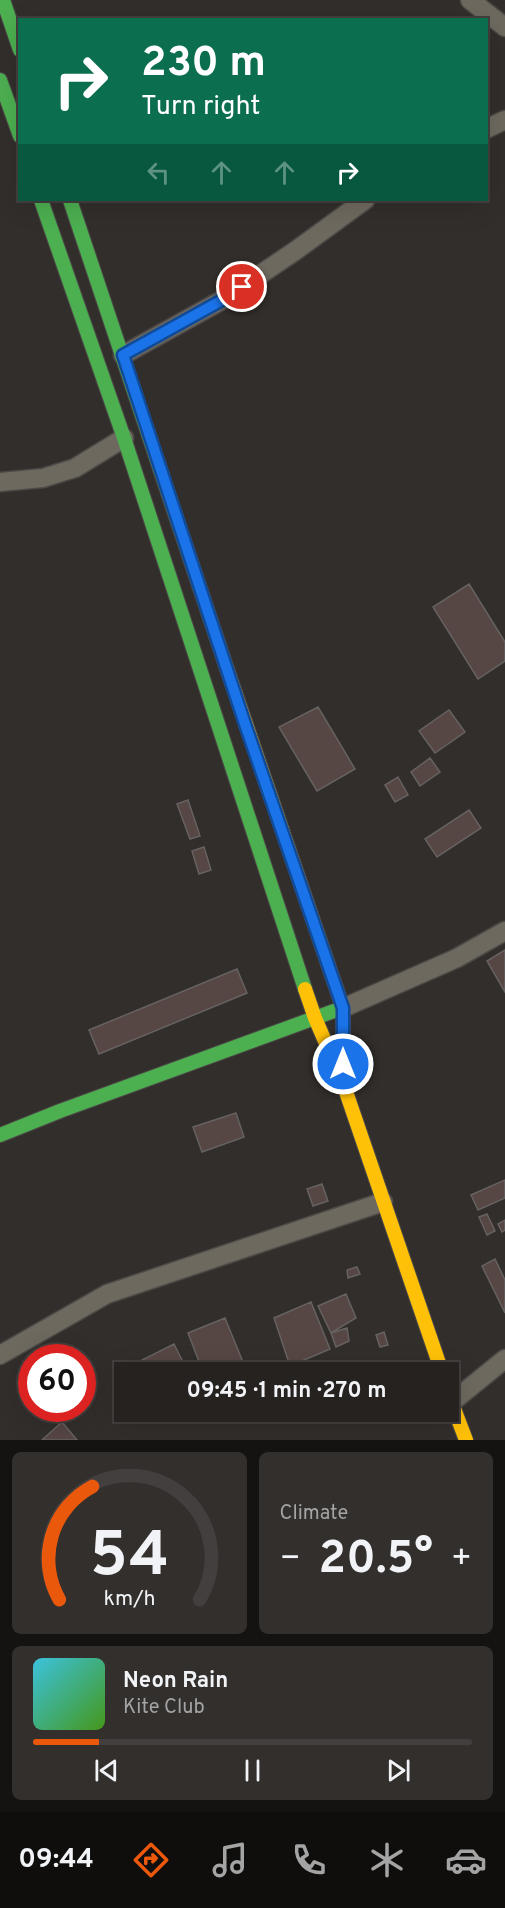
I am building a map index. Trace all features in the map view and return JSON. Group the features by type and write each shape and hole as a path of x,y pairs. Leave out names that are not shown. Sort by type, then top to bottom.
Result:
{"main road":[{"path":"3,0 18,44"},
{"path":"0,80 18,130"},
{"path":"41,201 124,438 315,1018 343,1083 439,1362"},
{"path":"70,201 245,724 343,1008 343,1083"},
{"path":"0,1135 343,1008"},
{"path":"459,1421 466,1440"}],"street":[{"path":"470,0 505,27"},
{"path":"488,128 505,120"},
{"path":"123,355 224,299 364,201"},
{"path":"0,482 43,478 75,468 124,438"},
{"path":"343,1008 457,958 505,931"},
{"path":"0,1355 106,1294 383,1202"},
{"path":"459,1391 505,1359"}],"building":[{"path":"469,584 505,642 505,661 478,679 433,607"},
{"path":"318,707 355,769 317,791 279,727"},
{"path":"449,710 465,732 435,753 419,731"},
{"path":"430,758 440,772 420,786 411,772"},
{"path":"398,777 408,795 395,802 385,785"},
{"path":"188,800 200,836 190,839 177,804"},
{"path":"469,810 481,828 437,857 425,839"},
{"path":"204,847 211,870 199,874 192,851"},
{"path":"505,950 505,992 487,961"},
{"path":"237,969 247,993 99,1054 89,1030"},
{"path":"236,1113 244,1137 202,1152 193,1127"},
{"path":"505,1180 505,1198 478,1210 471,1195"},
{"path":"322,1184 328,1201 313,1206 307,1189"},
{"path":"487,1214 495,1231 487,1235 479,1217"},
{"path":"505,1220 505,1230 502,1232 498,1224"},
{"path":"495,1259 505,1280 505,1313 482,1266"},
{"path":"357,1267 360,1274 348,1278 347,1270"},
{"path":"346,1294 356,1318 331,1333 318,1306"},
{"path":"311,1302 330,1349 299,1362 289,1362 274,1318"},
{"path":"225,1318 243,1362 199,1362 188,1333"},
{"path":"347,1328 349,1341 336,1347 331,1333"},
{"path":"384,1332 388,1345 380,1347 376,1335"},
{"path":"174,1344 183,1362 138,1362"},
{"path":"62,1422 77,1440 42,1440"}],"traffic: fast":[{"path":"3,0 18,44"},
{"path":"0,80 18,130"},
{"path":"41,201 124,438 305,989"},
{"path":"70,201 227,669"},
{"path":"0,1135 334,1011"}],"traffic: slow":[{"path":"227,669 343,1008 343,1072"},
{"path":"305,989 343,1083 439,1362"},
{"path":"459,1422 466,1440"}],"route":[{"path":"242,287 123,355 245,724 343,1008 343,1064"}]}
